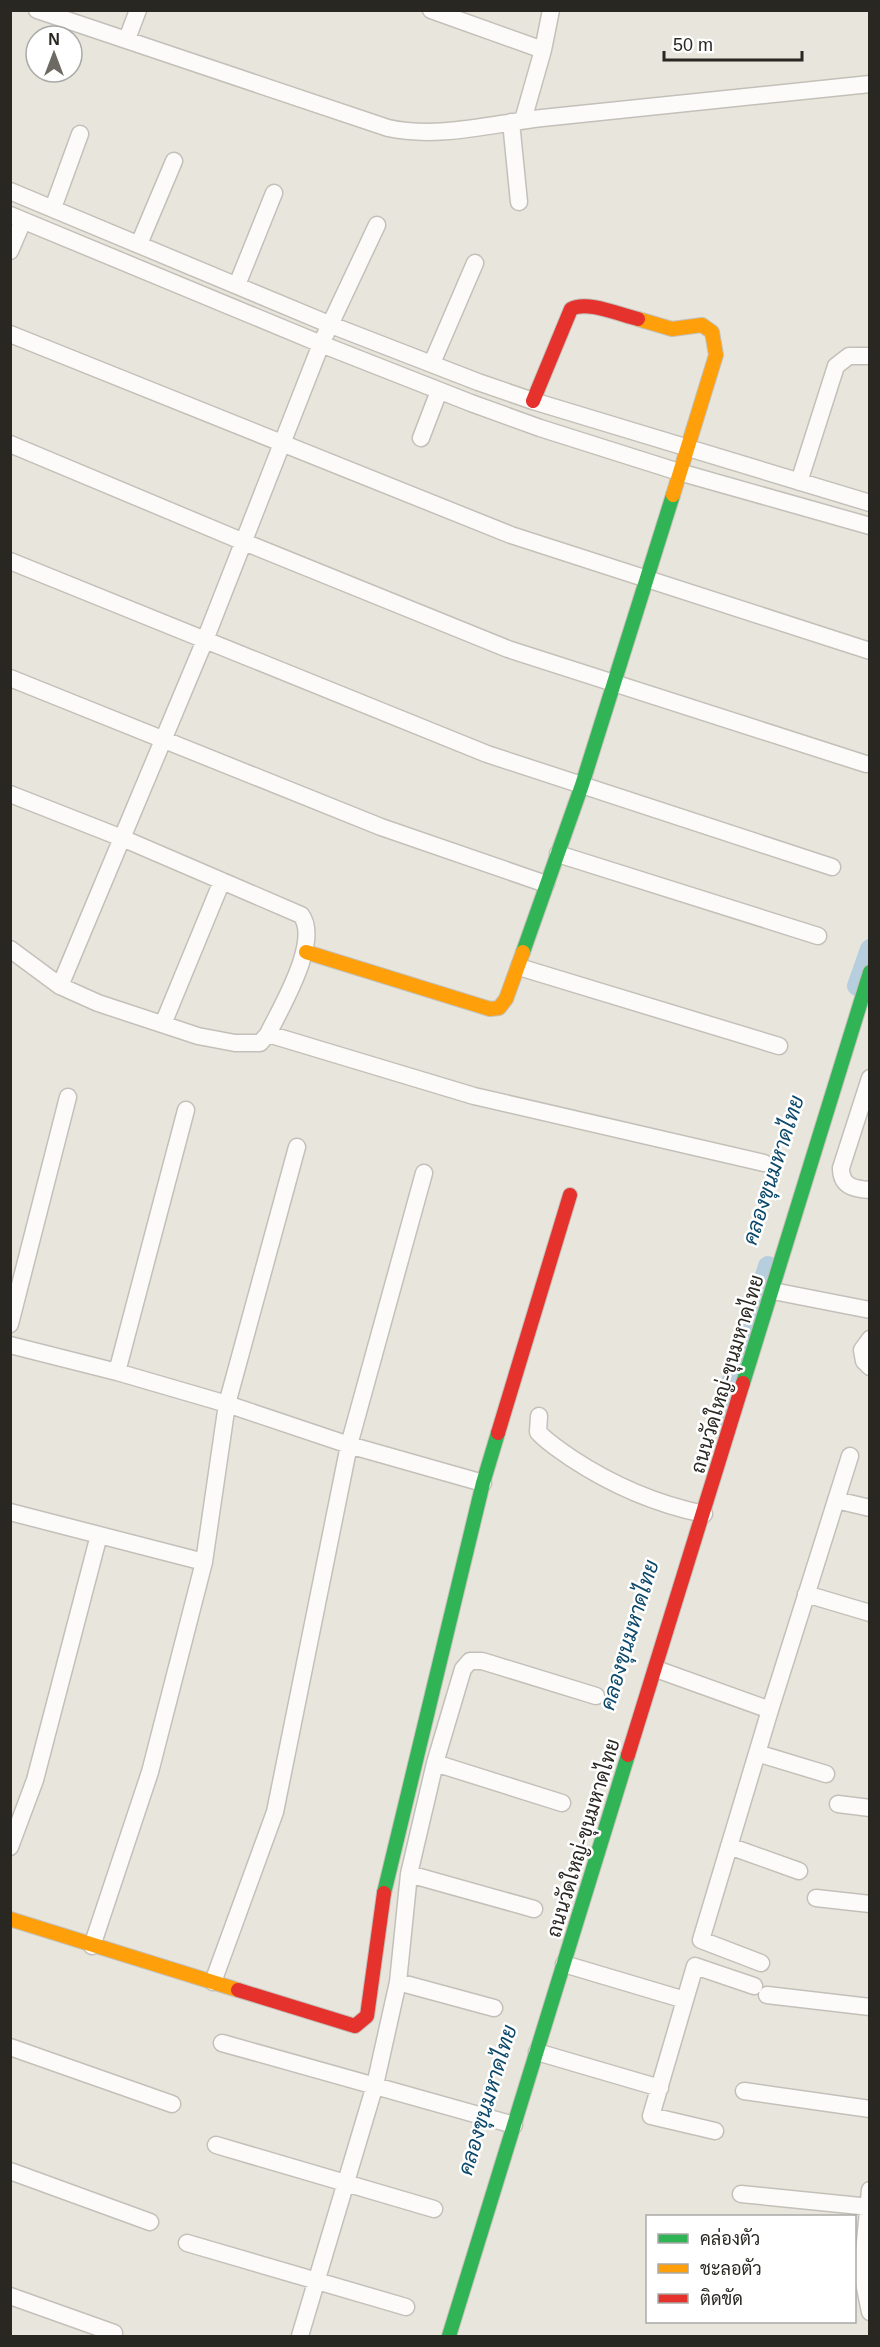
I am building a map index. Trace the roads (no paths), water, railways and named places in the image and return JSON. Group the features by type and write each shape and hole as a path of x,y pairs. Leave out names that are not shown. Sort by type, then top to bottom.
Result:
{"street":[{"path":"37,10 388,128 423,133 870,84"},
{"path":"127,39 138,10"},
{"path":"431,10 543,50"},
{"path":"519,202 517,121 543,50 551,10"},
{"path":"53,208 81,134"},
{"path":"139,244 174,161"},
{"path":"10,191 331,325 533,401 870,503"},
{"path":"237,285 274,193"},
{"path":"10,251 17,218 321,344 540,428 680,472 870,525"},
{"path":"60,986 205,640 321,344 377,225"},
{"path":"432,363 475,263"},
{"path":"184,286 193,267"},
{"path":"306,952 494,1009 500,1008 506,999 582,785 711,376 716,355 712,332 702,325 672,329 590,306 573,307 568,311 533,401"},
{"path":"10,334 511,535 870,651"},
{"path":"799,482 836,366 849,356 870,356"},
{"path":"421,438 439,391"},
{"path":"10,444 508,649 866,764"},
{"path":"10,561 487,754 832,867"},
{"path":"10,678 381,827 546,884"},
{"path":"10,794 122,838 301,915 307,930 306,952 268,1034 260,1043 248,1044 198,1036 98,1003 60,986 10,949"},
{"path":"558,854 818,936"},
{"path":"163,1024 222,881"},
{"path":"519,967 778,1046"},
{"name":"ถนนวัดใหญ่-ขุนมหาดไทย","path":"449,2337 656,1669 698,1513 772,1292 870,972"},
{"path":"268,1034 474,1096 765,1163"},
{"path":"870,1078 841,1173 848,1185 855,1189 870,1190"},
{"path":"10,1324 68,1097"},
{"path":"117,1372 186,1110"},
{"path":"92,1946 150,1772 204,1562 227,1404 297,1147"},
{"path":"213,1982 275,1812 349,1445 424,1173"},
{"path":"10,1919 355,2026 367,2016 385,1885 483,1483 570,1195"},
{"path":"772,1292 870,1310"},
{"path":"870,1339 864,1345 862,1356 870,1367"},
{"path":"10,1345 117,1372 227,1404 349,1445 483,1483"},
{"path":"539,1416 538,1432 545,1440 594,1473 633,1493 698,1513"},
{"path":"761,1963 701,1940 850,1456"},
{"path":"836,1500 870,1508"},
{"path":"10,1512 204,1562"},
{"path":"10,1847 35,1779 99,1535"},
{"path":"806,1594 870,1613"},
{"path":"300,2337 375,2085 398,1982 409,1874 435,1763 463,1669 470,1661 482,1661 596,1696"},
{"path":"656,1669 770,1710"},
{"path":"757,1753 826,1774"},
{"path":"435,1763 562,1803"},
{"path":"838,1804 870,1808"},
{"path":"729,1846 799,1870"},
{"path":"409,1874 534,1910"},
{"path":"816,1898 870,1904"},
{"path":"564,1964 685,2000"},
{"path":"715,2131 651,2115 695,1966 760,1991 870,2007"},
{"path":"398,1982 494,2008"},
{"path":"222,2043 514,2125"},
{"path":"10,2047 171,2104"},
{"path":"537,2052 660,2088"},
{"path":"744,2091 870,2109"},
{"path":"216,2145 434,2209"},
{"path":"10,2171 150,2222"},
{"path":"741,2194 869,2201 862,2273 865,2309"},
{"path":"187,2243 406,2307"},
{"path":"10,2296 114,2333"}],"waterway":[{"name":"คลองขุนมหาดไทย","path":"857,986 870,949"},
{"name":"คลองขุนมหาดไทย","path":"721,1415 768,1266"}]}
